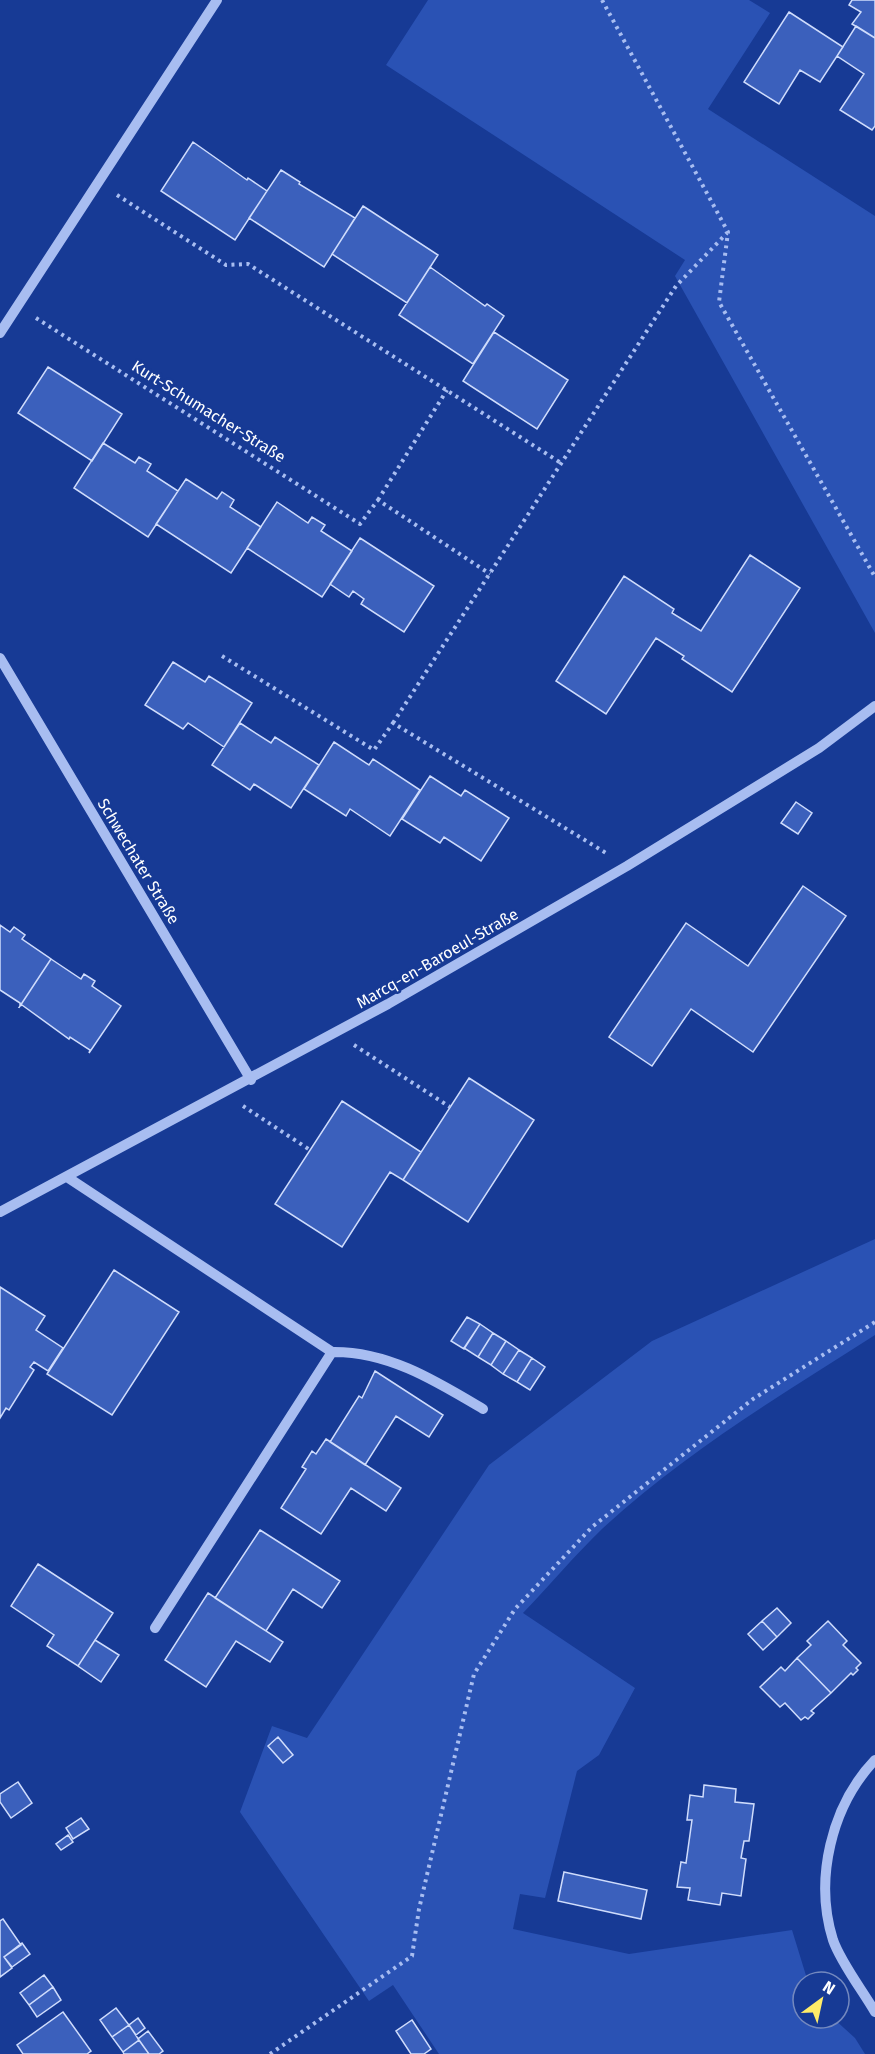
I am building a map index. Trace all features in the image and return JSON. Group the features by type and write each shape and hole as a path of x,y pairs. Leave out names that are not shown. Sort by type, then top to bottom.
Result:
{"street":[{"path":"0,333 218,0"},
{"name":"Schwechater Straße","path":"0,658 251,1080"},
{"name":"Marcq-en-Baroeul-Straße","path":"0,1212 251,1080 627,866 819,748 875,706"},
{"path":"67,1177 332,1352 354,1351 394,1363 438,1382 483,1409"},
{"path":"155,1628 332,1352"},
{"path":"875,1760 860,1776 839,1819 826,1860 825,1901 834,1942 875,2012"}],"path":[{"path":"602,0 728,232 719,302 875,577"},
{"path":"98,183 226,265 248,264 561,464"},
{"path":"222,656 374,750 676,286 728,232"},
{"name":"Kurt-Schumacher-Straße","path":"17,307 360,524 378,500 447,390"},
{"path":"378,500 490,574"},
{"path":"393,723 627,866"},
{"path":"337,1032 450,1107"},
{"path":"226,1093 310,1150"},
{"path":"270,2054 412,1956 419,1909 474,1674 515,1609 601,1520 753,1400 875,1322"}],"shaded area":[{"path":"428,0 749,0 770,13 708,109 875,216 875,633 675,276 685,260 386,65"},
{"path":"875,1239 875,1335 734,1426 633,1501 582,1549 523,1613 635,1688 599,1755 577,1771 545,1898 520,1894 513,1929 629,1954 792,1930 804,1970 791,1970 791,2030 846,2030 855,2038 865,2054 439,2054 393,1985 369,2001 240,1812 272,1726 307,1738 489,1465 652,1341"}],"building":[{"path":"852,0 875,0 875,38 852,24 861,12 849,5"},
{"path":"789,12 843,47 820,82 800,70 779,104 744,82"},
{"path":"856,26 875,38 875,126 872,130 840,110 864,74 837,56"},
{"path":"193,142 247,180 248,178 267,191 235,240 161,191"},
{"path":"281,170 300,182 299,184 355,218 324,267 249,218"},
{"path":"363,206 438,255 407,303 332,254"},
{"path":"430,267 485,306 487,304 504,316 473,364 399,315"},
{"path":"494,332 568,380 537,429 463,381"},
{"path":"48,367 122,414 92,461 18,413"},
{"path":"103,443 135,463 139,457 151,464 147,471 178,491 148,537 74,488"},
{"path":"186,479 217,499 222,492 234,500 230,507 261,527 231,573 156,524"},
{"path":"277,502 308,523 312,517 325,525 321,531 352,551 322,597 247,548"},
{"path":"360,538 434,586 404,632 361,604 364,599 353,591 349,597 330,584"},
{"path":"750,555 800,588 732,692 682,659 684,656 656,638 606,714 556,681 624,576 674,609 672,613 701,631"},
{"path":"173,662 205,682 209,676 252,703 224,747 188,723 183,729 145,705"},
{"path":"240,723 271,743 275,737 319,765 291,808 254,784 250,790 212,765"},
{"path":"334,742 369,765 373,759 420,790 390,836 350,809 346,816 304,789"},
{"path":"430,776 461,796 465,790 509,818 481,861 444,837 440,843 402,819"},
{"path":"796,802 812,813 798,834 781,823"},
{"path":"803,886 846,916 753,1052 691,1009 652,1066 609,1037 686,923 748,966"},
{"path":"0,925 10,932 14,927 25,935 22,939 51,959 20,1006 20,1003 0,990"},
{"path":"51,959 81,979 84,974 95,981 92,986 121,1006 89,1053 90,1050 70,1037 69,1039 22,1005 20,1006"},
{"path":"469,1078 534,1120 468,1222 403,1180"},
{"path":"342,1101 421,1152 403,1180 390,1172 342,1247 275,1204"},
{"path":"114,1270 179,1312 112,1415 47,1374"},
{"path":"0,1287 45,1316 36,1330 63,1348 48,1371 34,1362 30,1367 34,1370 9,1410 6,1408 0,1418"},
{"path":"467,1317 480,1324 464,1349 451,1341"},
{"path":"480,1324 493,1333 478,1357 464,1348"},
{"path":"493,1333 506,1341 491,1365 478,1357"},
{"path":"506,1341 519,1350 503,1374 491,1365"},
{"path":"519,1350 532,1358 517,1382 503,1374"},
{"path":"532,1358 545,1367 530,1390 517,1382"},
{"path":"375,1371 443,1415 429,1437 396,1416 365,1465 330,1442 359,1396 362,1398"},
{"path":"326,1439 401,1488 386,1511 351,1488 321,1534 281,1508 306,1469 302,1467 312,1451 316,1454"},
{"path":"260,1530 340,1581 322,1608 293,1589 266,1631 215,1598"},
{"path":"38,1564 113,1613 78,1666 47,1646 54,1635 11,1606"},
{"path":"208,1593 283,1642 270,1662 236,1641 206,1687 165,1660"},
{"path":"777,1608 791,1623 777,1637 762,1621"},
{"path":"762,1621 777,1637 763,1650 748,1634"},
{"path":"828,1621 847,1641 843,1645 861,1663 853,1675 851,1673 831,1693 797,1658 811,1645 807,1641"},
{"path":"95,1640 119,1655 101,1682 78,1666"},
{"path":"797,1658 831,1693 811,1711 814,1713 808,1719 805,1717 801,1720 785,1703 780,1707 760,1687 781,1667 785,1671"},
{"path":"278,1737 293,1755 283,1763 268,1746"},
{"path":"18,1782 32,1803 11,1818 0,1802 0,1794"},
{"path":"704,1785 736,1789 735,1802 754,1804 749,1841 744,1841 741,1858 746,1859 741,1896 722,1893 720,1905 688,1900 690,1888 677,1887 681,1862 686,1863 692,1820 687,1820 690,1795 703,1797"},
{"path":"81,1818 89,1829 73,1839 66,1828"},
{"path":"68,1835 73,1842 61,1850 56,1844"},
{"path":"564,1872 647,1890 641,1919 558,1901"},
{"path":"3,1919 21,1945 4,1957 12,1968 0,1977 0,1921"},
{"path":"22,1943 30,1954 12,1967 4,1957"},
{"path":"44,1975 53,1987 29,2005 20,1993"},
{"path":"53,1987 61,2000 37,2017 29,2005"},
{"path":"116,2008 129,2025 112,2037 100,2020"},
{"path":"63,2012 91,2051 87,2054 23,2054 17,2045"},
{"path":"138,2018 145,2028 136,2035 129,2025"},
{"path":"412,2020 431,2049 424,2054 411,2054 396,2031"},
{"path":"129,2025 139,2040 123,2052 112,2037"},
{"path":"148,2031 163,2051 159,2054 149,2054 138,2039"},
{"path":"139,2040 149,2054 124,2054 123,2052"}]}
